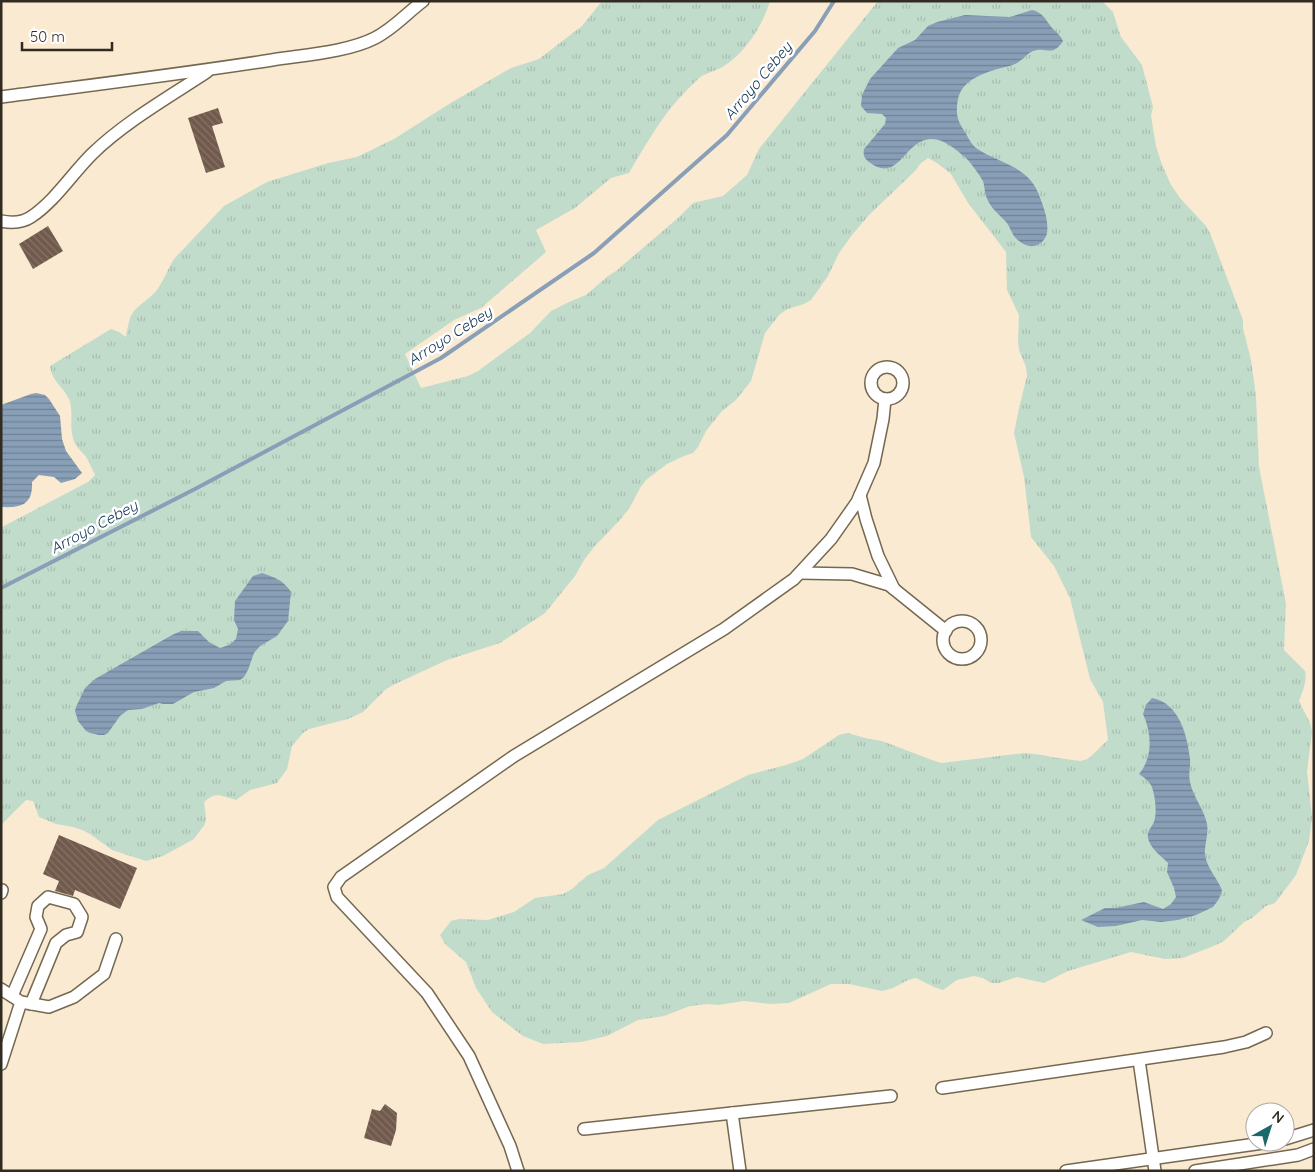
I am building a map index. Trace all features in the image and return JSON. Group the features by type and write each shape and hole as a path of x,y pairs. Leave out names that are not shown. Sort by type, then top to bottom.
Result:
{"street":[{"path":"1,97 211,70 348,48 374,38 389,29 423,1"},
{"path":"1,221 17,223 29,219 44,207 92,154 142,115 211,70"},
{"path":"518,1171 510,1146 469,1056 427,993 337,897 334,887 341,877 514,756 724,629 794,579 831,539 857,502 874,463 885,399"},
{"path":"860,495 878,556 894,590"},
{"path":"800,573 852,574 889,585 946,631"},
{"path":"1,1064 41,929 36,918 38,906 48,898 74,904 82,917 77,932 66,935 56,944 21,1001"},
{"path":"1,989 21,1001 49,1007 74,998 104,974 116,939"},
{"path":"942,1088 1224,1046 1246,1042 1266,1033"},
{"path":"1139,1060 1154,1165"},
{"path":"584,1129 891,1096"},
{"path":"732,1113 740,1171"},
{"path":"1295,1136 1314,1130"},
{"path":"1066,1171 1154,1165 1245,1147"},
{"path":"1195,1171 1298,1155 1314,1149"}],"green space":[{"path":"602,1 770,1 758,29 746,46 724,66 700,77 680,98 659,124 629,173 611,178 575,208 536,230 546,252 481,308 454,320 405,354 421,388 468,376 478,371 530,333 551,311 586,295 678,218 693,203 723,196 747,175 759,149 878,1 1102,1 1113,12 1121,37 1142,65 1153,107 1151,116 1161,162 1171,185 1210,233 1243,320 1256,396 1259,467 1286,604 1284,650 1305,671 1304,686 1299,701 1310,723 1312,732 1307,771 1312,817 1309,841 1296,875 1275,903 1266,906 1244,922 1224,941 1183,958 1165,959 1131,952 1068,971 1044,983 1017,977 999,983 991,983 983,978 974,976 957,980 943,990 916,978 882,991 849,984 831,984 789,1003 770,1004 744,1001 718,1005 690,1006 664,1016 638,1020 607,1036 581,1042 543,1044 523,1036 492,1012 476,988 466,962 445,944 440,935 451,921 459,919 488,920 514,912 535,898 563,894 588,875 604,868 658,820 748,775 803,759 839,735 848,733 882,741 941,763 1025,753 1080,761 1088,759 1108,740 1103,702 1090,679 1070,598 1054,566 1031,537 1024,477 1014,433 1027,376 1026,367 1019,350 1019,315 1007,290 1006,252 968,203 951,174 928,158 869,215 852,235 839,253 828,276 811,300 780,314 765,333 751,381 736,400 722,411 706,431 693,453 667,464 646,480 629,509 594,547 575,576 545,613 500,643 447,660 393,685 385,690 363,712 348,719 309,729 292,746 287,769 277,783 250,790 236,800 219,795 212,796 204,802 205,824 194,839 163,856 146,861 112,850 82,830 56,824 39,817 33,801 26,800 1,825 1,526 88,482 95,475 86,457 76,446 71,428 69,399 55,380 50,366 111,329 126,337 132,313 156,291 174,259 224,206 267,182 328,163 357,157 394,139 511,68 539,59 582,26"}],"water":[{"path":"1032,10 1042,15 1063,41 1056,49 1033,51 1015,64 990,71 967,83 960,93 957,111 960,124 974,146 1019,170 1036,188 1046,216 1047,230 1042,242 1038,245 1030,246 1018,240 1007,223 992,207 986,196 983,181 970,163 961,153 946,143 936,139 925,140 917,144 893,166 886,168 869,162 864,156 864,149 885,124 886,118 882,114 867,113 861,106 862,95 870,79 898,48 915,40 928,26 965,15 1010,17"},
{"path":"36,393 45,395 60,416 62,439 66,451 82,473 75,479 61,483 54,477 39,475 32,482 31,495 25,503 15,507 2,507 1,405"},
{"path":"262,573 279,580 291,592 288,621 277,636 260,646 254,653 244,677 240,680 226,681 214,688 194,692 173,704 159,703 142,709 128,710 120,716 108,733 104,735 86,731 78,721 75,711 85,688 95,679 181,631 198,631 209,642 220,648 229,645 236,639 238,629 234,620 235,601 253,576"},
{"path":"1152,698 1169,706 1184,730 1190,759 1190,782 1207,824 1206,860 1222,890 1219,899 1213,907 1196,915 1178,920 1161,922 1142,920 1116,926 1098,927 1081,920 1105,908 1115,908 1144,902 1163,909 1171,904 1176,897 1167,872 1168,863 1149,842 1148,832 1155,820 1155,799 1151,785 1139,774 1144,767 1149,753 1148,729 1143,714 1146,705"}],"building":[{"path":"218,108 223,123 212,126 225,167 206,173 188,118"},
{"path":"48,226 63,251 33,269 19,244"},
{"path":"59,835 137,868 120,909 75,890 73,896 55,891 59,881 43,874"},
{"path":"385,1104 397,1113 396,1130 391,1146 364,1138 372,1109 380,1111"}],"waterway":[{"name":"Arroyo Cebey","path":"1,588 195,489 441,358 594,253 727,135 815,31 834,1"}]}
